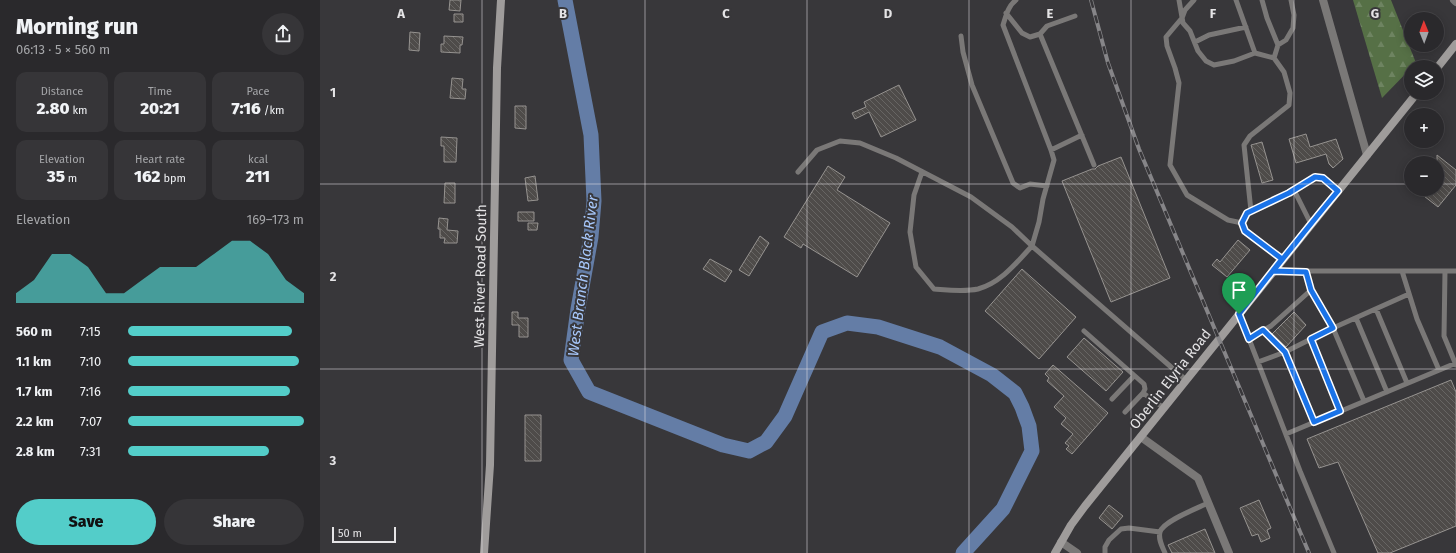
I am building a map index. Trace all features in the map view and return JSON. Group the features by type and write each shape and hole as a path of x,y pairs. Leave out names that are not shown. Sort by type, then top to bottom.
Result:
{"main road":[{"name":"West River Road South","path":"484,553 490,465 496,76 501,0"},
{"path":"1443,60 1456,44"},
{"name":"Oberlin Elyria Road","path":"1055,553 1085,506 1282,259 1411,100"}],"street":[{"path":"1323,0 1367,155"},
{"path":"1141,437 1198,478 1230,553"},
{"path":"1061,542 1077,553"}],"lane":[{"path":"922,172 914,195 910,232 916,267 934,289 953,291 978,289 996,281 1032,246 1039,222 1046,186 1054,160 1052,150 1003,25 1006,13 1011,4 1016,0"},
{"path":"1178,0 1183,23 1190,32 1198,50 1206,61 1214,65 1234,61 1255,53 1274,58 1284,72 1290,93 1289,105 1250,136 1244,145 1251,211"},
{"path":"1194,0 1185,10 1182,18 1166,37 1166,46 1176,68 1180,83 1170,165 1187,195 1228,220 1242,223"},
{"path":"1236,0 1255,53"},
{"path":"1262,0 1267,18 1278,45 1274,58"},
{"path":"1278,45 1286,40 1293,28 1294,15 1291,0"},
{"path":"1006,13 1022,33 1030,37 1040,34 1047,26 1075,16"},
{"path":"1195,42 1209,35 1246,27"},
{"path":"1040,34 1094,165"},
{"path":"961,36 963,52 972,85 1013,183 1020,188 1030,184 1046,186"},
{"path":"1052,150 1082,136"},
{"path":"798,172 817,150 840,141 860,143 971,197 1012,228 1186,380"},
{"path":"1282,259 1245,231 1242,223 1247,213 1294,190 1315,177 1323,178 1338,191"},
{"path":"1294,190 1311,224"},
{"path":"1273,271 1456,271"},
{"path":"1402,271 1417,319 1439,370"},
{"path":"1286,434 1456,364 1444,336 1446,271"},
{"path":"1306,272 1311,290 1333,328 1364,401"},
{"path":"1249,339 1271,326 1311,290"},
{"path":"1258,362 1285,352 1333,328 1409,294"},
{"path":"1376,309 1407,383"},
{"path":"1239,314 1334,553"},
{"path":"1356,318 1387,392"},
{"path":"1263,330 1285,352 1314,422"},
{"path":"1084,331 1144,384 1145,389 1143,393 1125,412"},
{"path":"1311,339 1340,411"},
{"path":"1112,399 1134,376"},
{"path":"1143,393 1164,408"},
{"path":"1165,553 1160,542 1160,532 1163,526 1208,503"},
{"path":"1105,553 1105,547 1109,540 1121,529 1129,528 1160,532"}],"green space":[{"path":"1353,0 1391,0 1404,33 1404,52 1412,52 1415,60 1404,60 1404,75 1382,98"}],"building":[{"path":"450,0 461,0 460,11 449,10"},
{"path":"454,14 463,14 463,22 454,22"},
{"path":"410,32 420,33 419,51 409,50"},
{"path":"444,36 463,37 462,45 460,45 460,53 441,52 441,44 444,44"},
{"path":"452,78 463,79 462,89 466,89 465,99 450,98"},
{"path":"899,85 916,120 881,137 869,112 855,119 852,113 866,107 864,102"},
{"path":"515,106 526,106 526,129 515,128"},
{"path":"1306,134 1310,147 1336,139 1343,159 1333,168 1329,164 1326,154 1296,163 1289,139"},
{"path":"441,137 457,138 456,162 444,162 444,146 441,146"},
{"path":"1262,142 1273,180 1262,183 1251,145"},
{"path":"1121,157 1170,278 1111,302 1062,181 1095,169 1098,166"},
{"path":"1444,161 1456,170 1456,185 1438,207 1424,196 1444,196"},
{"path":"828,166 845,177 837,190 890,223 857,277 803,244 801,248 784,237"},
{"path":"535,176 538,200 528,201 525,178"},
{"path":"445,183 455,183 455,203 444,203"},
{"path":"518,212 534,212 534,221 518,221"},
{"path":"439,218 448,219 447,230 458,231 457,243 444,243 445,238 440,238 440,229 438,229"},
{"path":"528,223 538,223 537,230 528,230"},
{"path":"760,236 769,243 749,276 739,270"},
{"path":"1238,240 1250,250 1227,277 1212,265 1217,259 1220,262"},
{"path":"710,259 732,271 725,282 703,269"},
{"path":"1022,269 1076,317 1039,359 985,311"},
{"path":"512,312 518,312 518,318 528,318 528,337 519,337 519,325 512,325"},
{"path":"1294,312 1306,325 1286,347 1272,334"},
{"path":"1084,338 1123,372 1106,391 1067,357"},
{"path":"1053,365 1108,413 1072,454 1066,449 1069,446 1065,443 1073,434 1061,424 1066,418 1054,407 1064,396 1047,381 1049,378 1045,374"},
{"path":"1451,380 1456,392 1456,526 1390,553 1378,553 1338,462 1319,468 1307,439"},
{"path":"525,415 541,415 541,461 525,461"},
{"path":"1259,500 1271,528 1267,530 1270,538 1261,542 1258,534 1252,536 1240,508"},
{"path":"1109,505 1123,516 1112,529 1099,518"},
{"path":"1205,529 1215,553 1172,553 1168,545"}],"waterway":[{"name":"West Branch Black River","path":"565,0 591,135 594,201 591,237 578,309 571,360 589,392 723,445 749,451 766,442 785,416 822,332 847,323 878,327 940,347 992,375 1015,393 1029,426 1032,451 1003,509 963,553"}],"railway":[{"path":"1091,0 1108,63 1139,149 1309,553"}],"route":[{"path":"1315,177 1323,178 1338,191 1273,271 1306,272 1311,290 1333,328 1311,339 1340,411 1314,422 1285,352 1263,330 1249,339 1239,314 1282,259 1245,231 1242,223 1247,213 1289,193 1308,180 1315,177"}]}
